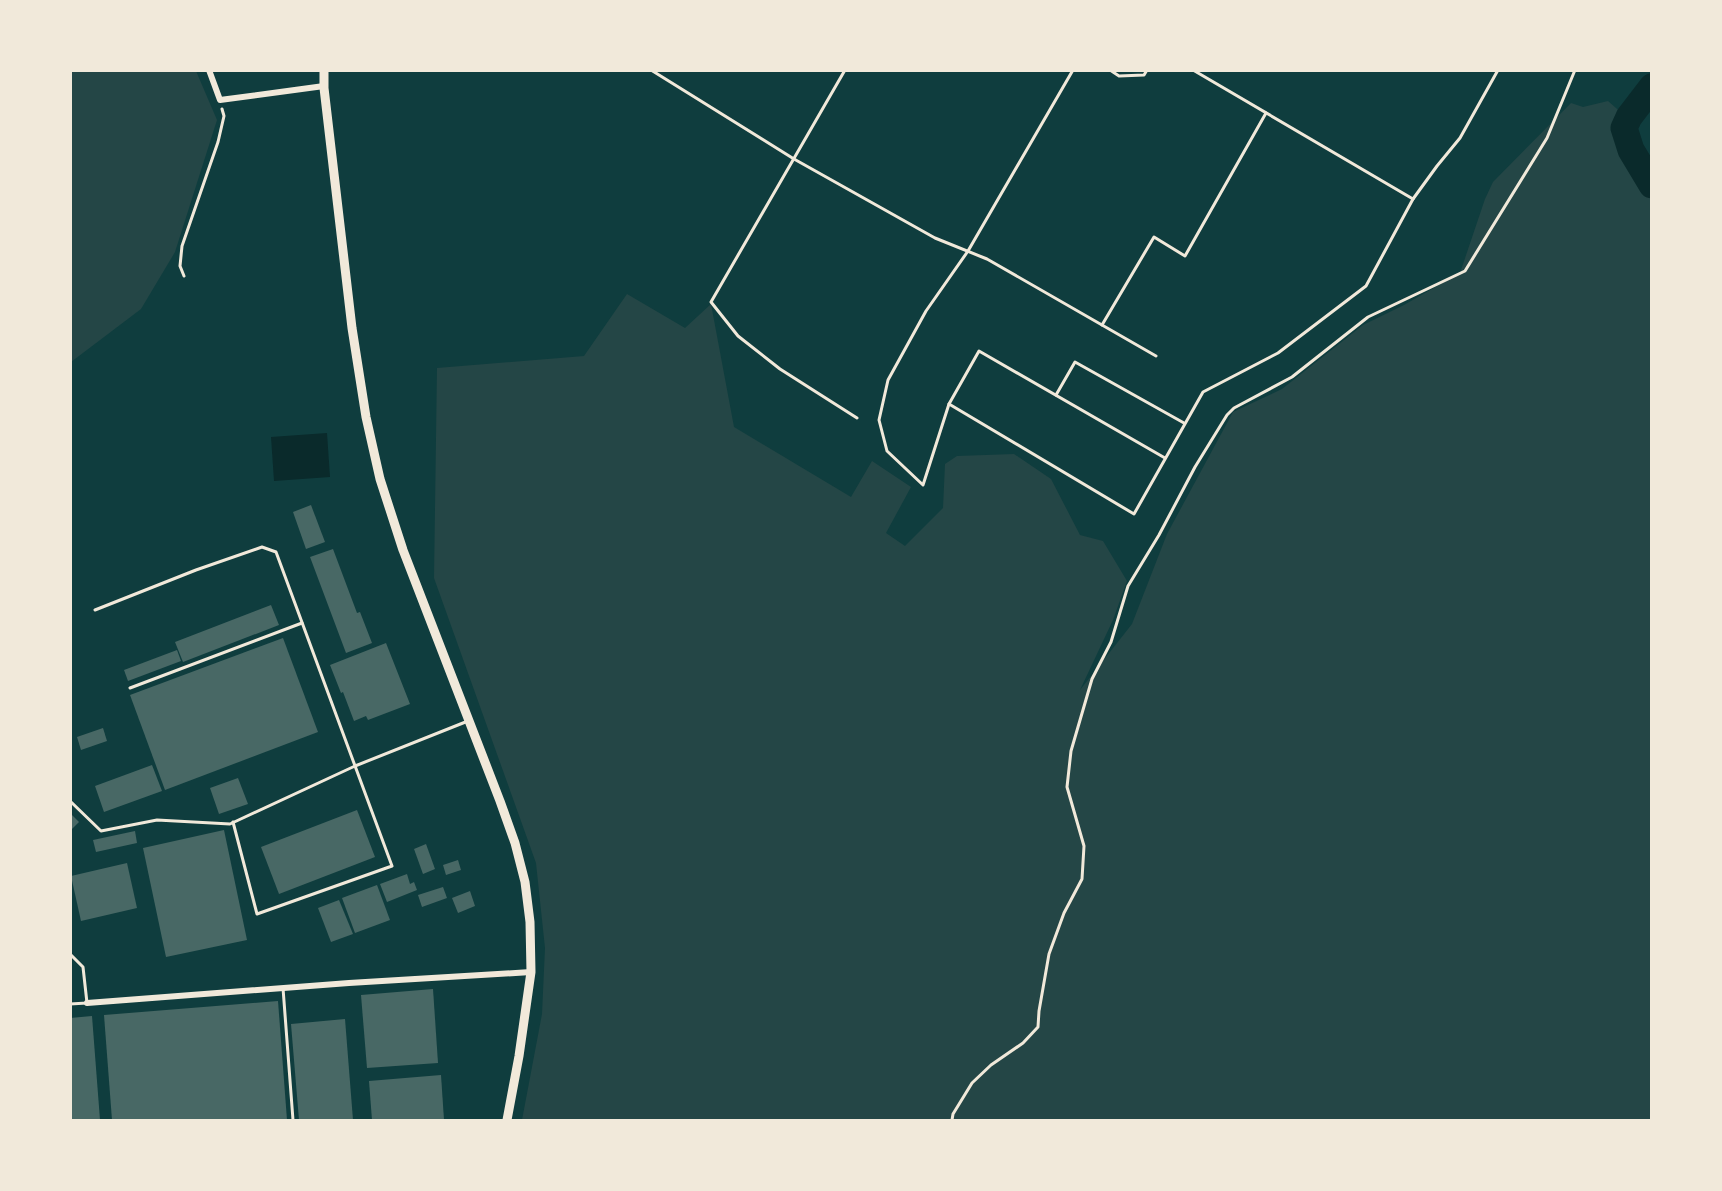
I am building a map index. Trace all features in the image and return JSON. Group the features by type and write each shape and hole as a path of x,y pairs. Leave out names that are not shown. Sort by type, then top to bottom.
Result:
{"main road":[{"path":"324,70 352,328 366,417 380,479 403,550 470,720 515,843 525,882 530,922 531,972 507,1120"}],"street":[{"path":"209,70 220,100 324,86"},
{"path":"87,1003 531,972"}],"lane":[{"path":"651,70 794,159 936,238 987,259 1156,356"},
{"path":"844,70 711,302 738,336 780,369 857,418"},
{"path":"1073,70 968,251 926,311 888,380 879,420 887,451 923,485 949,404 979,351 1165,458"},
{"path":"1110,70 1119,76 1144,75 1147,70"},
{"path":"1193,70 1413,199"},
{"path":"949,404 1134,514 1203,392 1278,353 1366,286 1413,199 1460,138 1498,70"},
{"path":"1102,325 1154,237 1185,256 1266,113"},
{"path":"1056,395 1075,362 1185,424"},
{"path":"95,610 262,547 276,552 392,866 257,914 233,822"},
{"path":"130,688 302,623"},
{"path":"70,801 102,831 157,820 230,824 355,766 470,720"},
{"path":"70,954 82,967 87,1003 70,1004"},
{"path":"283,988 293,1120"}],"path":[{"path":"952,1120 953,1114 972,1083 991,1065 1023,1043 1038,1027 1048,954 1064,913 1082,879 1084,846 1067,787 1071,751 1092,679 1112,642 1128,586 1227,414 1292,377 1368,317 1466,272 1547,138 1575,70"},
{"path":"184,276 180,266 182,246 218,142 224,116 220,100"}],"shaded area":[{"path":"71,70 196,71 217,120 175,252 141,309 71,362"},
{"path":"1608,101 1633,123 1632,141 1652,162 1651,1120 522,1120 542,1014 545,948 536,863 434,578 437,368 584,356 627,294 685,328 711,304 734,427 851,497 872,461 911,487 886,533 905,546 943,508 945,464 957,456 1014,454 1051,479 1080,535 1103,541 1127,581 1113,620 1080,690 1132,624 1167,534 1233,412 1282,389 1363,325 1460,273 1493,182 1571,103 1583,107"},
{"path":"327,433 330,477 274,481 271,437"}],"building":[{"path":"311,505 325,542 306,549 293,512"},
{"path":"333,549 357,613 360,612 372,643 346,653 310,557"},
{"path":"271,605 279,625 183,662 175,642"},
{"path":"283,638 318,732 165,790 130,695"},
{"path":"386,643 410,704 368,720 366,716 354,721 330,665"},
{"path":"177,650 181,661 128,681 124,670"},
{"path":"103,728 107,741 81,750 77,737"},
{"path":"152,765 162,791 104,812 95,786"},
{"path":"238,778 248,804 219,814 210,788"},
{"path":"357,810 375,857 279,894 261,847"},
{"path":"70,813 79,822 70,831"},
{"path":"224,830 247,940 166,957 143,848"},
{"path":"135,831 137,843 96,852 93,840"},
{"path":"426,844 435,869 423,874 414,849"},
{"path":"458,860 461,870 446,875 443,865"},
{"path":"127,863 137,908 81,921 71,876"},
{"path":"407,874 410,884 414,882 417,890 387,902 380,884"},
{"path":"377,885 390,920 355,933 342,898"},
{"path":"443,887 447,898 422,907 418,895"},
{"path":"470,891 475,906 458,913 452,898"},
{"path":"339,900 353,934 331,942 318,908"},
{"path":"433,989 438,1063 367,1068 361,995"},
{"path":"278,1001 287,1120 112,1120 104,1015"},
{"path":"92,1016 100,1120 70,1120 70,1018"},
{"path":"345,1019 353,1120 299,1120 291,1024"},
{"path":"441,1075 444,1120 372,1120 369,1081"}],"waterway":[{"path":"1652,87 1629,117 1624,128 1631,150 1652,185"}]}
